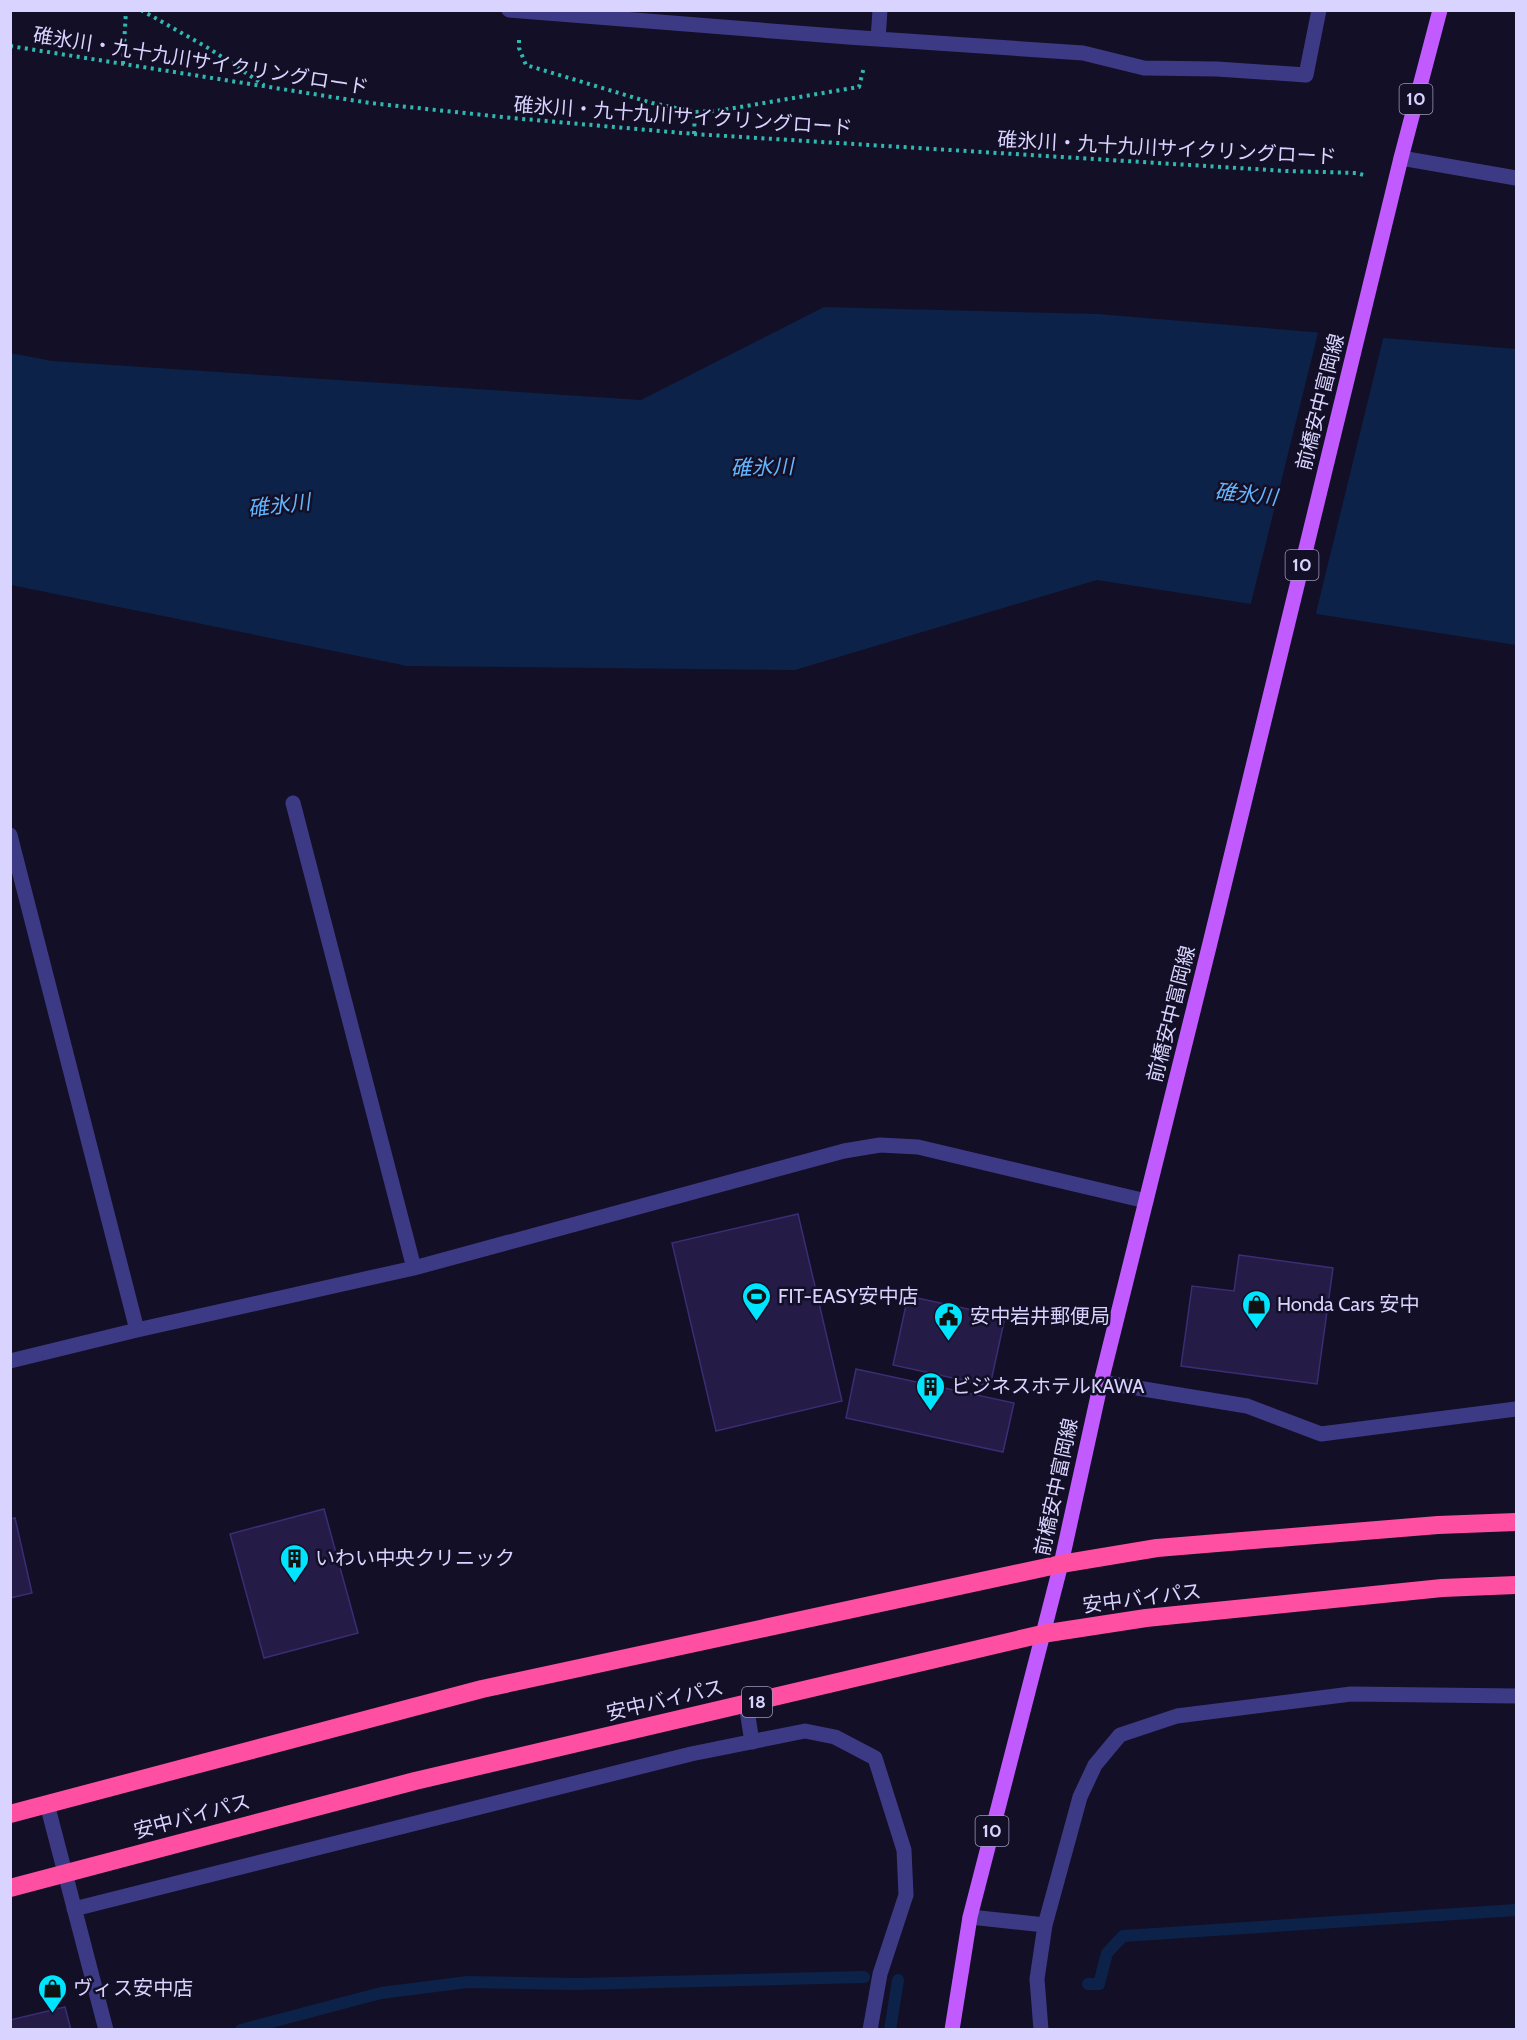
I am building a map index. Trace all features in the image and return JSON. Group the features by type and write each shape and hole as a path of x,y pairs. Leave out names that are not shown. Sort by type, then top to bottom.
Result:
{"highway":[{"path":"10,1814 482,1689 1061,1564 1157,1548 1438,1525 1516,1522"},
{"name":"安中バイパス","path":"10,1888 416,1781 1042,1634 1146,1618 1442,1588 1516,1585"}],"main road":[{"name":"前橋安中富岡線","path":"952,2030 970,1917 1061,1564 1101,1382 1401,158 1440,10"}],"street":[{"path":"509,10 1083,53 1144,68 1217,69 1306,75 1319,10"},
{"path":"878,39 880,10"},
{"path":"1401,158 1516,178"},
{"path":"293,803 414,1268"},
{"path":"10,835 137,1330"},
{"path":"10,1361 414,1268 843,1151 880,1144 918,1147 1146,1201"},
{"path":"1101,1382 1247,1406 1322,1434 1516,1409"},
{"path":"1041,2030 1037,1979 1045,1925 1080,1797 1095,1765 1120,1735 1177,1716 1351,1694 1516,1696"},
{"path":"746,1704 752,1742"},
{"path":"75,1909 691,1754 805,1731 835,1737 875,1758 904,1850 906,1895 880,1974 870,2030"},
{"path":"47,1804 106,2030"},
{"path":"970,1917 1045,1925"}],"path":[{"path":"123,64 126,10"},
{"path":"141,10 210,49 267,87"},
{"path":"519,37 519,48 526,65 652,103 695,112 716,111 859,87 865,60"},
{"name":"碓氷川・九十九川サイクリングロード","path":"10,46 370,103 694,134 1286,171 1357,173"},
{"path":"694,134 695,112"}],"water":[{"name":"碓氷川","path":"824,307 1098,314 1516,349 1516,645 1097,580 795,670 407,666 11,585 10,353 52,361 641,400"}],"pier":[{"path":"1319,329 1384,335 1315,617 1250,607"}],"building":[{"name":"FIT-EASY安中店","path":"798,1214 842,1401 716,1431 672,1243"},
{"name":"Honda Cars 安中","path":"1239,1255 1333,1268 1317,1384 1181,1366 1192,1286 1234,1291"},
{"name":"安中岩井郵便局","path":"908,1296 1005,1317 990,1386 893,1365"},
{"name":"ビジネスホテルKAWA","path":"856,1369 1014,1403 1003,1452 846,1418"},
{"name":"いわい中央クリニック","path":"324,1509 358,1633 264,1658 230,1534"},
{"path":"15,1518 32,1593 10,1598 10,1519"},
{"name":"ヴィス安中店","path":"65,2007 71,2030 10,2030 10,2020"}],"waterway":[{"path":"1088,1984 1099,1984 1107,1953 1123,1936 1516,1910"},
{"path":"241,2030 381,1993 467,1982 576,1984 864,1977"},
{"path":"890,2030 898,1980"}],"place":[{"name":"FIT-EASY安中店","path":"757,1322"},
{"name":"Honda Cars 安中","path":"1256,1330"},
{"name":"安中岩井郵便局","path":"949,1342"},
{"name":"ビジネスホテルKAWA","path":"930,1412"},
{"name":"いわい中央クリニック","path":"294,1584"},
{"name":"ヴィス安中店","path":"52,2014"}]}
